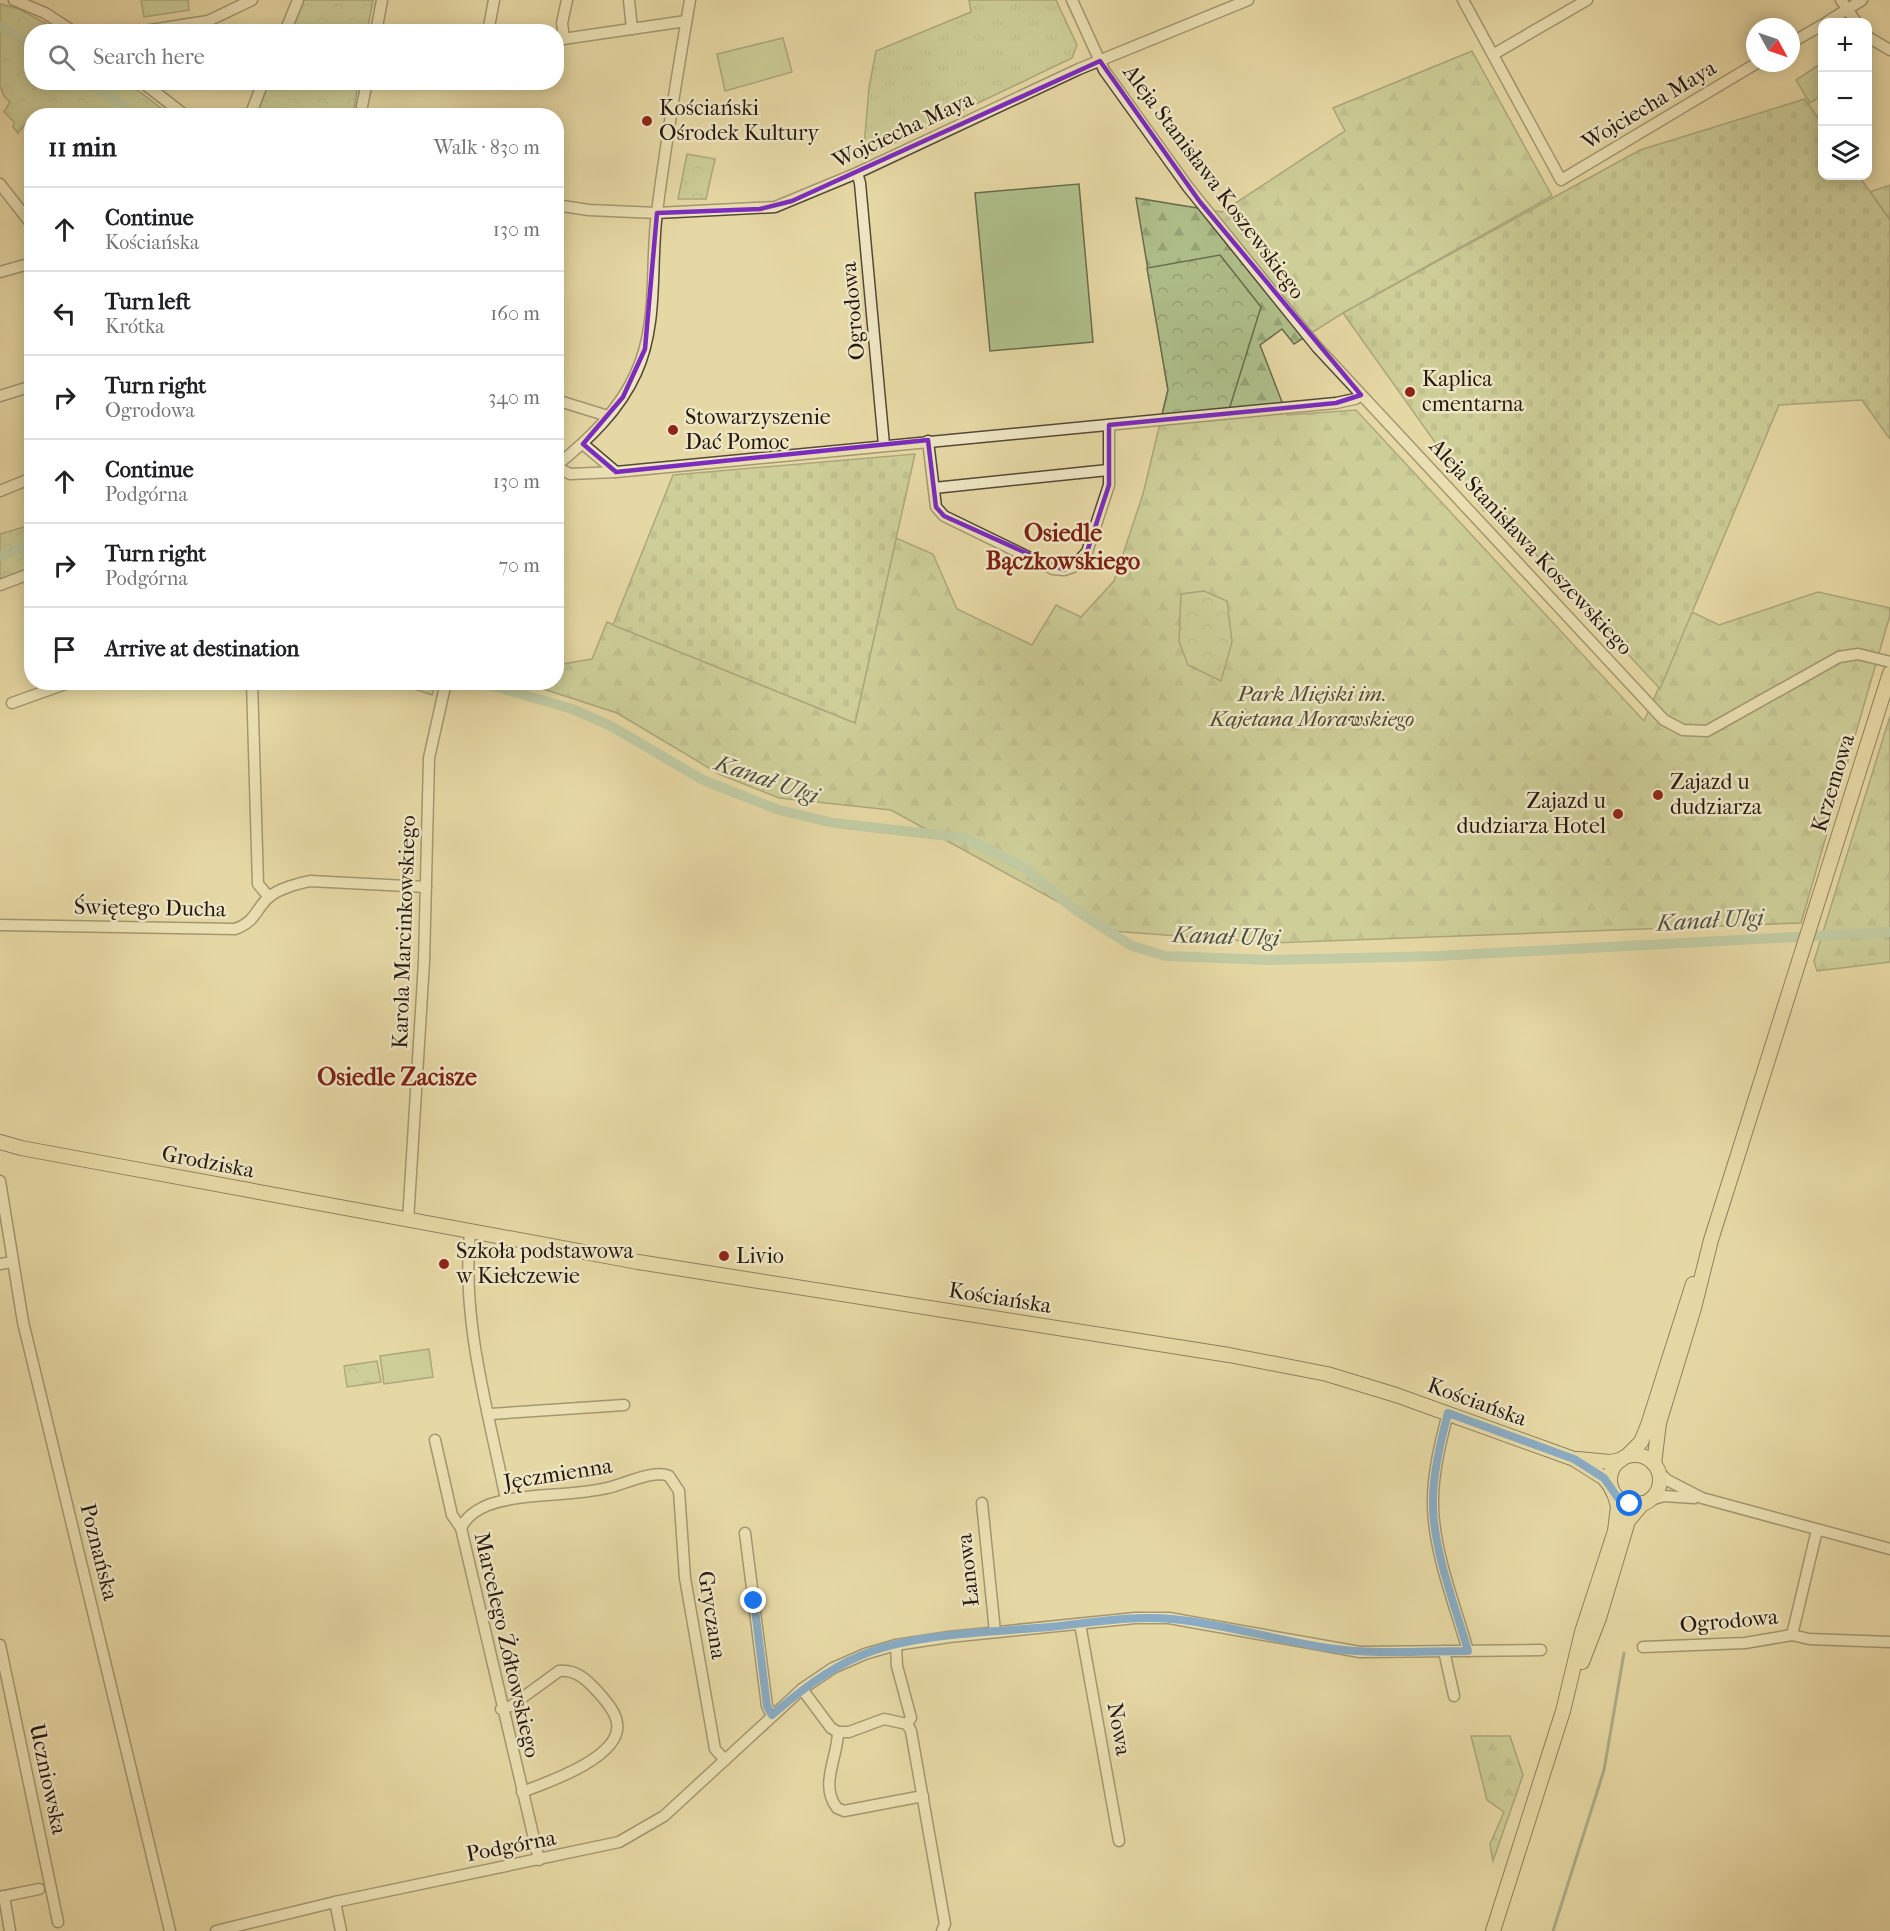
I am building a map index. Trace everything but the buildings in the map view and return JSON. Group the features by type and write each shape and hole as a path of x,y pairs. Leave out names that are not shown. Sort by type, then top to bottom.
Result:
{"main road":[{"name":"Krzemowa","path":"1711,1240 1890,674"},
{"name":"Grodziska","path":"0,1142 408,1221"},
{"name":"Kościańska","path":"408,1221 1279,1364 1349,1380 1574,1459 1604,1478 1613,1490"},
{"path":"1563,1711 1582,1632 1615,1532 1618,1506 1613,1490 1612,1472 1641,1442 1684,1305 1711,1240"},
{"path":"1493,1931 1563,1711 1599,1618 1628,1521 1647,1502 1660,1484 1656,1468 1659,1423 1694,1308 1711,1240"},
{"path":"1624,1458 1642,1456 1656,1468"},
{"name":"Kościańska","path":"1574,1459 1610,1462 1624,1458"},
{"path":"1613,1490 1630,1504 1647,1502"}],"street":[{"path":"14,0 61,24"},
{"path":"189,24 208,21 252,0"},
{"path":"288,24 298,0"},
{"path":"378,24 382,0"},
{"path":"490,24 494,0"},
{"path":"562,24 567,0"},
{"path":"629,0 632,28"},
{"path":"564,459 583,444 608,416 636,374 645,349 652,301 657,213 690,0"},
{"name":"Aleja Stanisława Koszewskiego","path":"1072,0 1100,61 1200,202 1317,347 1653,708 1674,726 1698,732 1716,728 1839,657 1858,654 1890,662"},
{"name":"Wojciecha Maya","path":"564,206 588,210 657,213 775,207 857,173 1100,61 1248,0"},
{"path":"1463,0 1494,54 1587,0"},
{"path":"1841,0 1853,18"},
{"path":"1835,18 1862,0"},
{"path":"564,38 686,21"},
{"path":"1800,38 1818,27"},
{"path":"1872,39 1890,50"},
{"name":"Wojciecha Maya","path":"1494,54 1561,180 1746,70"},
{"path":"152,90 176,108"},
{"path":"253,108 260,90"},
{"path":"362,108 365,90"},
{"name":"Ogrodowa","path":"857,173 862,195 884,445"},
{"path":"0,184 24,215"},
{"path":"0,272 24,265"},
{"path":"0,396 24,388"},
{"path":"564,471 570,474 616,472 1336,403 1355,399 1361,395"},
{"path":"564,402 608,416"},
{"path":"928,441 936,507 944,516 1053,569 1064,570 1079,562 1088,552 1108,485 1109,425"},
{"path":"583,444 616,472"},
{"path":"934,488 1108,470"},
{"path":"0,491 24,481"},
{"path":"0,585 24,576"},
{"path":"12,704 50,690"},
{"path":"252,690 258,884 269,897"},
{"name":"Karola Marcinkowskiego","path":"408,1221 421,1022 429,758 444,690"},
{"name":"Świętego Ducha","path":"0,925 235,929 251,921 269,897 293,885 310,881 426,887"},
{"name":"Poznańska","path":"0,1181 23,1322 170,1931"},
{"name":"Marcelego Żółtowskiego","path":"470,1232 468,1273 470,1309 506,1500"},
{"path":"0,1264 12,1262"},
{"path":"490,1414 624,1405"},
{"path":"1448,1413 1438,1450 1433,1508 1440,1553 1468,1651"},
{"name":"Marcelego Żółtowskiego","path":"435,1440 452,1515 460,1528 501,1709 539,1860"},
{"path":"1656,1468 1667,1480 1702,1498 1890,1549"},
{"name":"Jęczmienna","path":"460,1528 472,1514 506,1500 584,1493 631,1482 655,1473 669,1476"},
{"name":"Gryczana","path":"669,1476 679,1491 685,1578 715,1749 724,1760"},
{"path":"1647,1502 1664,1496 1702,1498"},
{"name":"Łanowa","path":"982,1503 995,1632"},
{"path":"1792,1635 1817,1530"},
{"path":"745,1533 767,1706 772,1715"},
{"path":"995,1632 1169,1618 1206,1623 1338,1650 1360,1652 1541,1650"},
{"name":"Nowa","path":"1080,1624 1119,1841"},
{"name":"Podgórna","path":"216,1931 335,1902 601,1848 638,1833 664,1816 772,1715 802,1689 833,1668 865,1654 896,1645 995,1632"},
{"name":"Ogrodowa","path":"1643,1647 1745,1643 1792,1635 1809,1639 1890,1642"},
{"name":"Uczniowska","path":"0,1645 58,1922"},
{"path":"896,1645 897,1666 911,1718 907,1724"},
{"path":"1444,1651 1454,1696"},
{"path":"501,1709 511,1706 559,1671 567,1670 588,1682 614,1713 618,1723 614,1739 606,1749 570,1774 522,1792"},
{"path":"802,1689 831,1728 838,1732 849,1732 884,1719 907,1724 911,1731 945,1923 942,1931"},
{"path":"838,1732 838,1746 829,1772 830,1790 837,1808 844,1811 923,1796"},
{"path":"10,1931 2,1897 39,1889"},
{"path":"335,1902 341,1931"}],"highlighted area":[{"path":"1100,61 1200,202 1361,395 1336,403 1109,425 1109,485 1087,552 1064,570 944,516 936,507 928,440 616,472 583,444 623,397 645,349 657,213 760,209 792,201"}],"green space":[{"path":"141,0 188,0 189,10 144,17"},
{"path":"304,0 373,0 368,24 294,24"},
{"path":"969,0 1056,0 1077,45 1072,58 863,158 869,88 876,51 971,12"},
{"path":"0,4 19,9 46,24 24,24 24,90 137,90 161,108 24,108 24,126 18,133 13,127 14,122 4,112 10,102 4,96 0,86"},
{"path":"783,38 792,72 725,91 717,54"},
{"name":"Park Miejski im. Kajetana Morawskiego","path":"1472,51 1552,196 1343,313 1294,344 1282,329 1260,345 1287,415 1356,410 1644,721 1692,612 1719,625 1818,592 1890,608 1890,615 1801,923 1272,943 1111,931 891,810 779,798 719,774 617,713 546,690 564,690 564,664 592,659 607,622 855,723 896,538 933,554 957,609 1032,645 1056,605 1081,617 1114,581 1143,494 1168,390 1136,198 1222,212 1345,131 1333,108"},
{"path":"1818,66 1818,98 1810,103 1796,80"},
{"path":"266,90 357,90 354,108 259,108"},
{"path":"1805,99 1818,118 1818,180 1862,180 1890,220 1890,439 1862,400 1779,405 1660,689 1492,507 1484,511 1343,313 1640,150"},
{"path":"687,154 715,159 706,199 678,199"},
{"path":"1079,184 1093,342 990,351 975,193"},
{"path":"1890,185 1890,220 1870,192"},
{"path":"1220,255 1261,307 1228,413 1161,419 1168,390 1147,268"},
{"path":"915,454 855,723 613,625 673,475"},
{"path":"24,527 24,571 0,580 0,534"},
{"path":"1204,591 1227,601 1232,642 1221,681 1188,665 1179,641 1181,594"},
{"path":"417,690 434,690 432,695"},
{"path":"1890,716 1890,962 1817,971 1814,961"},
{"path":"429,1349 433,1377 384,1384 380,1356"},
{"path":"377,1361 381,1382 347,1387 344,1366"},
{"path":"1471,1736 1510,1736 1523,1775 1493,1861 1490,1844 1504,1812 1487,1800"}],"waterway":[{"name":"Kanał Ulgi","path":"0,26 24,41"},
{"name":"Kanał Ulgi","path":"100,90 126,108"},
{"path":"0,556 24,548"},
{"name":"Kanał Ulgi","path":"507,690 572,709 611,726 703,780 779,810 834,823 965,838 1022,866 1074,909 1132,946 1166,956 1269,960 1438,956 1890,932"},
{"path":"1553,1931 1604,1770 1624,1653"}],"place":[{"name":"Kościański Ośrodek Kultury","path":"647,121"},
{"name":"Kaplica cmentarna","path":"1410,392"},
{"name":"Stowarzyszenie Dać Pomoc","path":"673,430"},
{"name":"Zajazd u dudziarza","path":"1658,795"},
{"name":"Zajazd u dudziarza Hotel","path":"1618,814"},
{"name":"Livio","path":"724,1256"},
{"name":"Szkoła podstawowa w Kiełczewie","path":"444,1264"}],"district":[{"name":"Osiedle Bączkowskiego","path":"1063,547"},
{"name":"Osiedle Zacisze","path":"397,1077"}],"route":[{"path":"754,1601 767,1706 772,1715 802,1689 833,1668 865,1654 896,1645 949,1637 1135,1618 1169,1618 1206,1623 1327,1648 1360,1652 1468,1651 1440,1553 1433,1508 1438,1450 1448,1413 1574,1459 1604,1478 1618,1498 1630,1504"}]}
